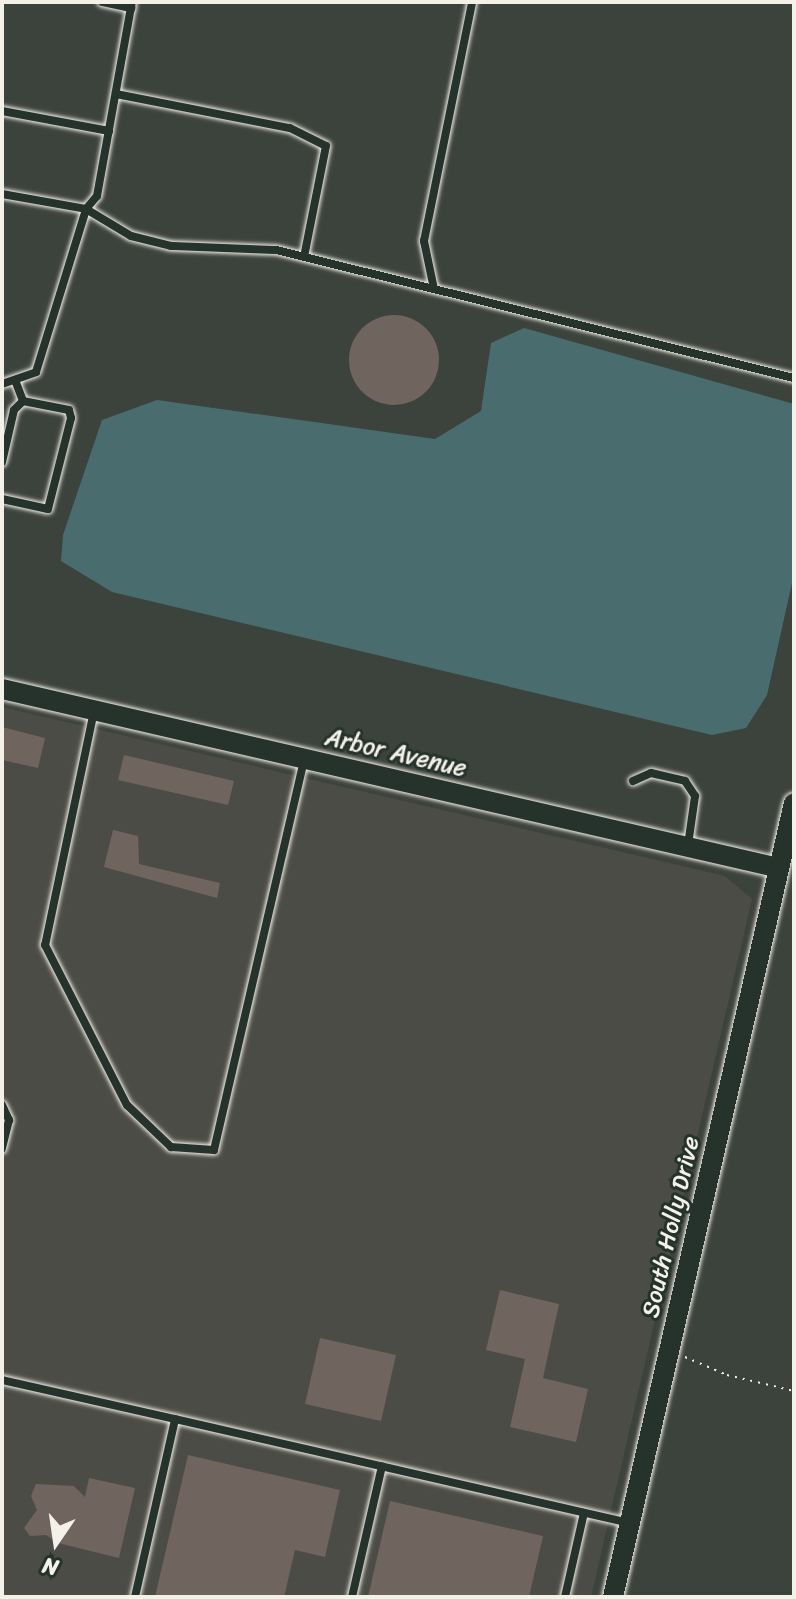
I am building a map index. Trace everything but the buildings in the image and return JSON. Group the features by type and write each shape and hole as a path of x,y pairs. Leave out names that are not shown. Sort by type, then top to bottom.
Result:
{"street":[{"name":"Arbor Avenue","path":"2,689 779,868"},
{"name":"South Holly Drive","path":"613,1597 794,803"}],"lane":[{"path":"2,384 36,372 86,209 97,196 131,5 102,2"},
{"path":"434,289 424,241 472,2"},
{"path":"116,94 290,128 326,146 304,257"},
{"path":"2,111 109,131"},
{"path":"2,194 86,209 131,236 171,246 276,250 794,378"},
{"path":"15,380 23,401"},
{"path":"2,462 14,410 23,401"},
{"path":"2,499 48,509 71,418 69,410 23,401"},
{"path":"94,710 45,945 127,1105 171,1147 214,1150 305,758"},
{"path":"633,781 651,773 685,781 695,796 687,847"},
{"path":"2,1105 9,1120 2,1149"},
{"path":"2,1380 630,1523"},
{"path":"135,1597 175,1419"},
{"path":"352,1597 382,1466"},
{"path":"565,1597 584,1513"}],"path":[{"path":"669,1354 794,1391"}],"shaded area":[{"path":"2,707 725,876 752,899 591,1597 2,1597"}],"water":[{"path":"524,328 794,404 794,574 767,695 746,728 712,735 112,592 61,561 63,535 102,420 157,400 435,439 481,411 491,343"}]}
